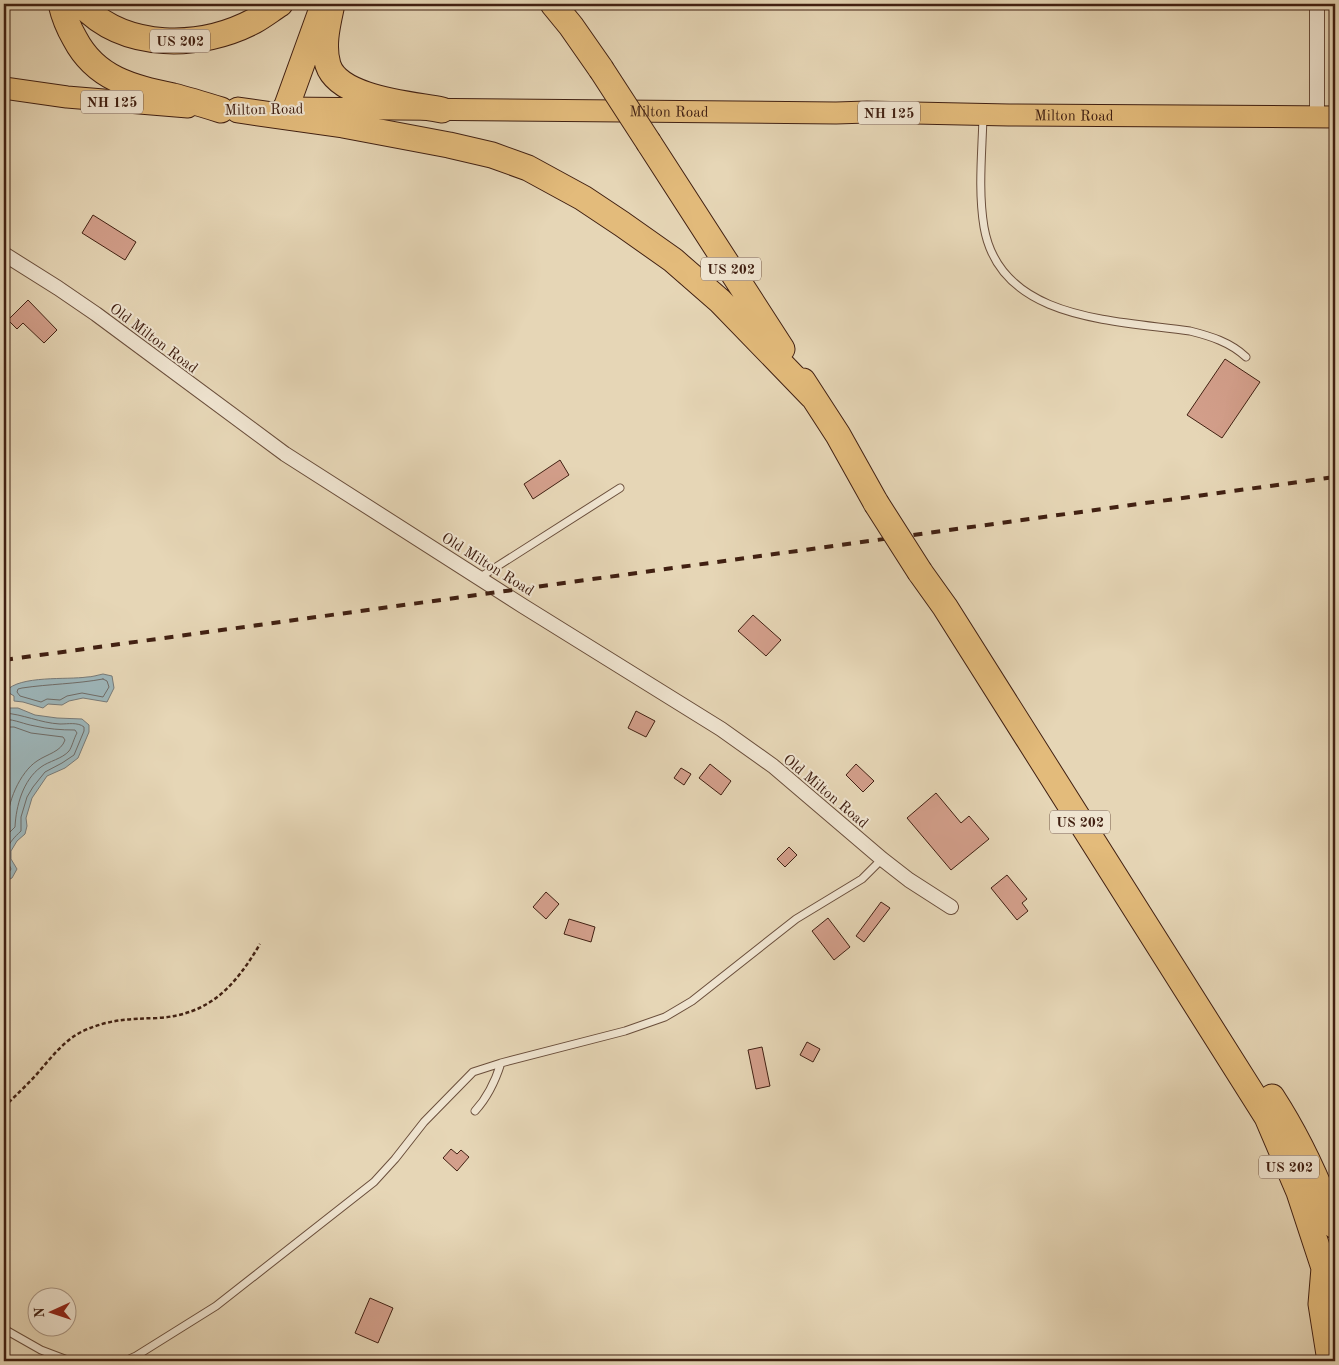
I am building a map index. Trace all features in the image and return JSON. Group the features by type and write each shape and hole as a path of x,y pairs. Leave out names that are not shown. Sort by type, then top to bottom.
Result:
{"highway":[{"path":"61,4 64,18 82,53 94,66 123,83 229,110 343,125 449,145 492,155 528,168 583,198 673,260 720,301 812,396"},
{"name":"US 202","path":"81,4 100,20 119,30 134,36 172,42 204,38 231,30 254,21 280,4"},
{"path":"286,108 325,4"},
{"path":"332,4 326,50 328,67 340,81 354,90 376,97 442,110"},
{"name":"US 202","path":"553,4 601,69 838,435 876,503 920,572 945,606 1267,1117 1299,1192 1324,1268 1321,1304 1330,1361"},
{"name":"US 202","path":"559,4 571,26"},
{"name":"US 202","path":"1240,1072 1272,1097 1295,1133 1335,1226"},
{"path":"1324,1268 1335,1290"}],"main road":[{"name":"Milton Road","path":"4,88 120,103 229,110 286,108 1326,116"}],"street":[{"path":"1317,4 1326,116"},
{"name":"Old Milton Road","path":"4,254 96,314 285,454 478,578 721,729 773,766 882,860 951,907"}],"lane":[{"path":"983,114 981,194 984,226 993,256 1000,269 1011,281 1023,291 1052,306 1081,315 1205,335 1235,346 1246,357"},
{"path":"478,578 620,488"},
{"path":"125,1361 216,1306 374,1182 424,1122 473,1072 625,1031 665,1016 692,1001 796,919 862,880 882,860"},
{"path":"474,1111 485,1100 495,1082 502,1063"},
{"path":"4,1329 41,1350 70,1361"}],"path":[{"path":"4,1107 35,1077 58,1050 69,1040 83,1032 103,1023 184,1014 203,1007 220,996 234,982 260,944"}],"water":[{"path":"103,674 112,676 114,688 107,702 83,698 69,701 62,705 48,704 43,708 14,701 14,696 6,691 22,682 33,680 89,677"},
{"path":"4,708 18,708 35,715 82,719 89,725 89,732 78,758 65,768 47,776 32,798 26,818 25,834 17,841 11,851 11,859 17,869 12,878 4,882"}],"building":[{"path":"93,215 136,242 125,260 82,233"},
{"path":"28,300 57,330 44,343 23,323 17,329 8,320"},
{"path":"1225,359 1260,382 1222,438 1187,415"},
{"path":"560,460 569,475 533,499 524,484"},
{"path":"753,615 781,640 766,656 738,631"},
{"path":"636,711 655,721 646,737 628,728"},
{"path":"710,764 731,781 721,795 699,778"},
{"path":"856,764 874,781 863,792 846,775"},
{"path":"681,768 691,774 684,785 674,778"},
{"path":"936,793 961,823 969,816 989,839 951,870 907,818"},
{"path":"789,847 797,855 785,867 777,859"},
{"path":"1007,875 1027,899 1022,903 1028,911 1017,920 991,888"},
{"path":"546,892 559,904 546,919 533,907"},
{"path":"881,902 890,908 864,942 856,936"},
{"path":"828,918 850,947 834,960 812,931"},
{"path":"569,919 595,927 591,942 564,934"},
{"path":"807,1042 820,1049 813,1062 800,1055"},
{"path":"762,1047 770,1086 756,1089 748,1050"},
{"path":"451,1149 457,1154 461,1150 469,1157 457,1171 443,1158"},
{"path":"370,1298 393,1308 378,1343 355,1333"}],"railway":[{"path":"4,660 1335,477"}]}
